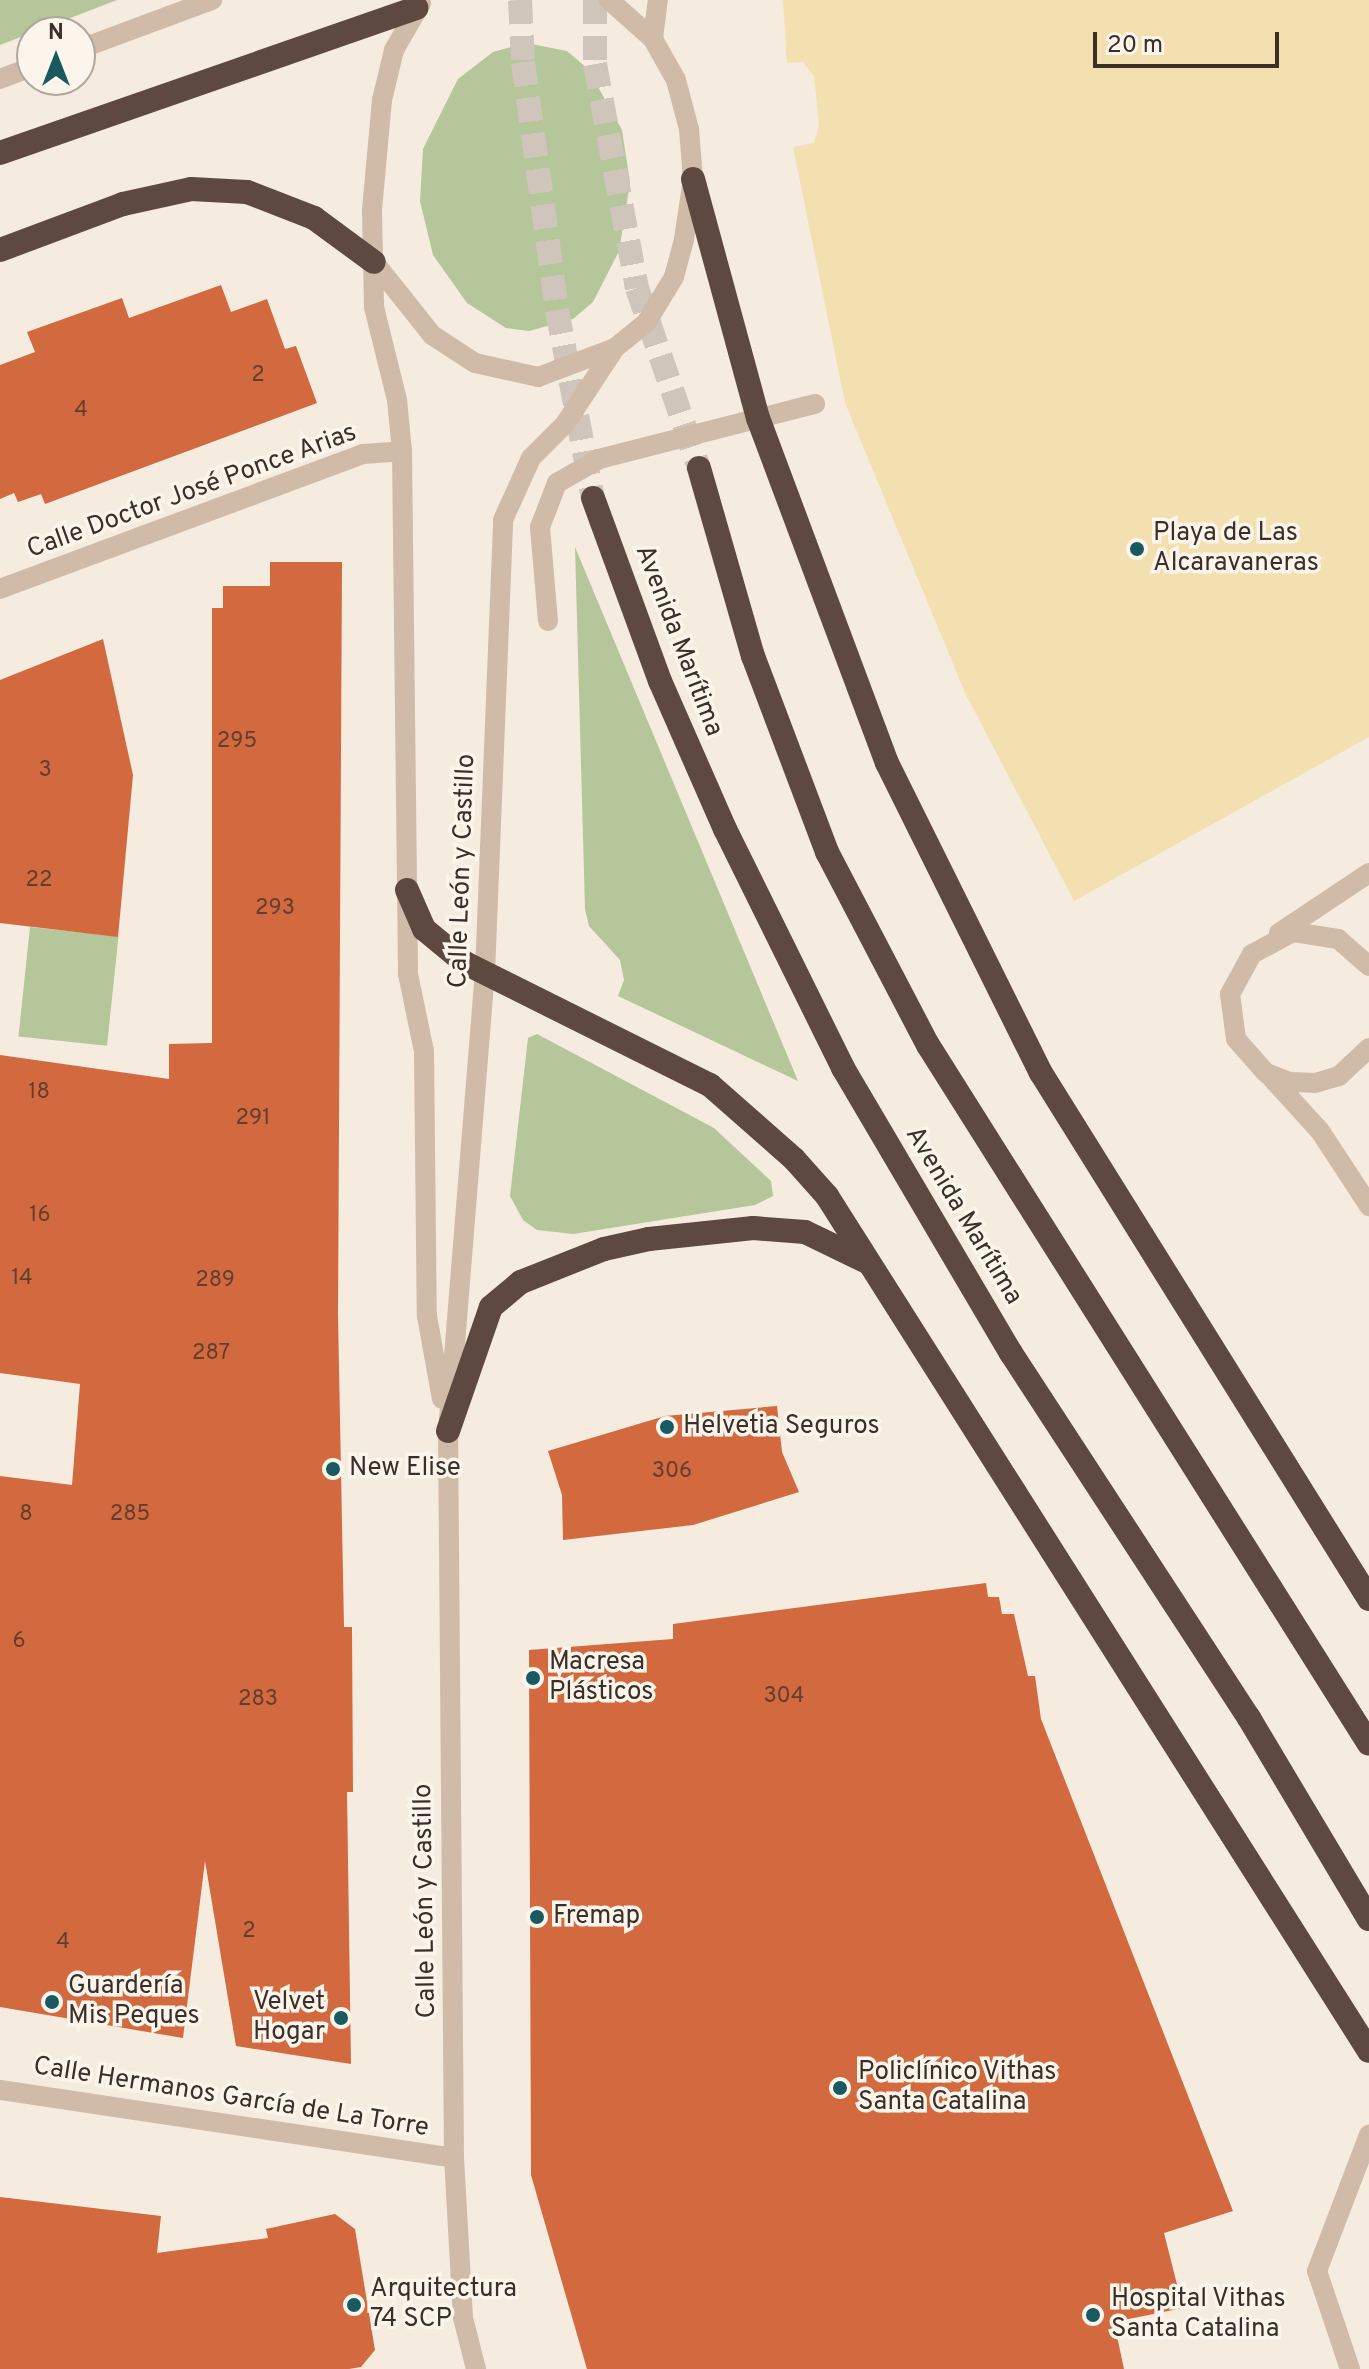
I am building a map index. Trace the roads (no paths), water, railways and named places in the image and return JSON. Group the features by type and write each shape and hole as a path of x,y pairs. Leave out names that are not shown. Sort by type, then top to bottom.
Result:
{"highway":[{"path":"0,153 419,3"},
{"path":"693,179 758,418 887,763 1041,1073 1369,1599"},
{"path":"0,250 123,204 191,189 247,192 314,218 374,262"},
{"path":"699,468 753,656 827,852 928,1045 1369,1744"},
{"name":"Avenida Marítima","path":"593,498 660,681 725,829 843,1068 1011,1353 1249,1718 1369,1919"},
{"path":"407,890 424,929 485,973 710,1085 794,1159 827,1196 1369,2051"},
{"path":"448,1431 491,1307 521,1282 604,1249 753,1228 805,1232 834,1242 872,1265"}],"street":[{"path":"96,43 212,0"},
{"path":"374,262 432,335 475,363 538,377 615,348 646,323 674,277 693,179 689,129 676,80 653,39 609,0"},
{"path":"653,39 658,0"},
{"name":"Calle León y Castillo","path":"419,3 394,50 382,100 372,210 374,307 397,400 402,451 408,974 424,1051 427,1316 448,1431"},
{"name":"Calle León y Castillo","path":"476,2369 463,2318 454,2158 448,1431 485,973 503,520 531,458 565,424 615,348"},
{"path":"548,621 540,527 557,483 599,459 815,404"},
{"name":"Calle Doctor José Ponce Arias","path":"0,589 363,454 402,451"},
{"path":"1369,873 1252,954 1230,994 1236,1039 1320,1131 1369,1206"},
{"path":"1271,939 1316,932 1357,951 1369,966"},
{"path":"1266,1073 1290,1082 1315,1083 1339,1076 1369,1048"},
{"name":"Calle Hermanos García de La Torre","path":"0,2090 454,2158"},
{"path":"1350,2369 1317,2271 1369,2135"}],"tunnel":[{"path":"520,0 523,62 557,310 593,498"},
{"path":"595,0 595,64 637,288 699,468"}],"place":[{"name":"Playa de Las Alcaravaneras","path":"1137,549"},
{"name":"Helvetia Seguros","path":"667,1427"},
{"name":"New Elise","path":"333,1469"},
{"name":"Macresa Plásticos","path":"533,1678"},
{"name":"Fremap","path":"537,1917"},
{"name":"Guardería Mis Peques","path":"52,2002"},
{"name":"Velvet Hogar","path":"341,2018"},
{"name":"Policlínico Vithas Santa Catalina","path":"840,2088"},
{"name":"Arquitectura 74 SCP","path":"354,2305"},
{"name":"Hospital Vithas Santa Catalina","path":"1093,2315"}]}
